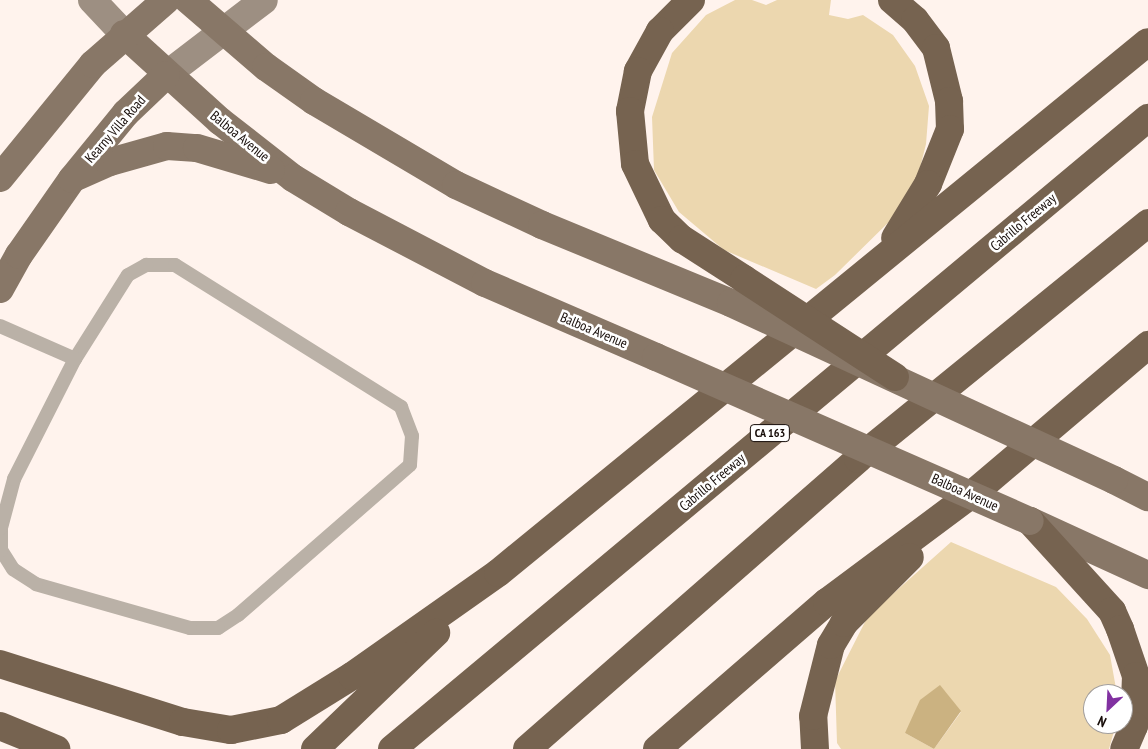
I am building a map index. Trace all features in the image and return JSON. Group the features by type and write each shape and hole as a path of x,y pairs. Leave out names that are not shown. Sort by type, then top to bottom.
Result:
{"highway":[{"path":"691,0 660,31 638,71 630,111 635,164 662,220 682,239 895,377"},
{"path":"892,0 915,20 936,48"},
{"path":"885,254 928,184 950,129 948,101 923,0"},
{"path":"0,664 183,722 240,728 281,720 352,676 498,573 885,254 1148,42"},
{"name":"Cabrillo Freeway","path":"392,749 1148,118"},
{"path":"527,749 858,459 1148,223"},
{"path":"657,749 827,602 976,491 1148,345"},
{"path":"815,749 813,723 818,686 831,645 844,623 976,491"},
{"path":"1030,521 1112,611 1120,629 1136,676 1134,726 1124,749"},
{"path":"315,749 498,573"},
{"path":"0,726 56,749"}],"main road":[{"name":"Balboa Avenue","path":"92,0 166,75 293,178 349,212 485,283 1030,521 1148,575"},
{"path":"0,178 93,64 124,34 166,0"},
{"path":"188,0 221,30 314,101 456,185 542,225 730,303 895,377 1148,497"},
{"name":"Kearny Villa Road","path":"0,289 19,255 72,179 126,113 166,75 221,30 264,0"},
{"path":"72,179 119,160 167,146 216,153 293,178"}],"lane":[{"path":"146,265 175,265 401,407 412,436 410,465 238,615 218,628 190,628 36,584 14,570 1,550 1,528 14,479 75,359 128,275 146,265"},
{"path":"0,326 75,359"}],"shaded area":[{"path":"735,0 752,0 766,5 777,0 831,0 829,15 848,19 863,15 893,35 915,66 929,106 926,144 919,172 899,212 835,275 816,289 724,250 679,212 654,170 652,117 672,53 706,15"},
{"path":"951,542 1056,587 1087,619 1110,655 1115,684 1083,684 1083,734 1113,734 1109,749 841,749 837,743 835,681 868,616","holes":["961,712 934,749 905,733"]},
{"path":"940,685 961,711 934,749 905,733 920,700"}]}
